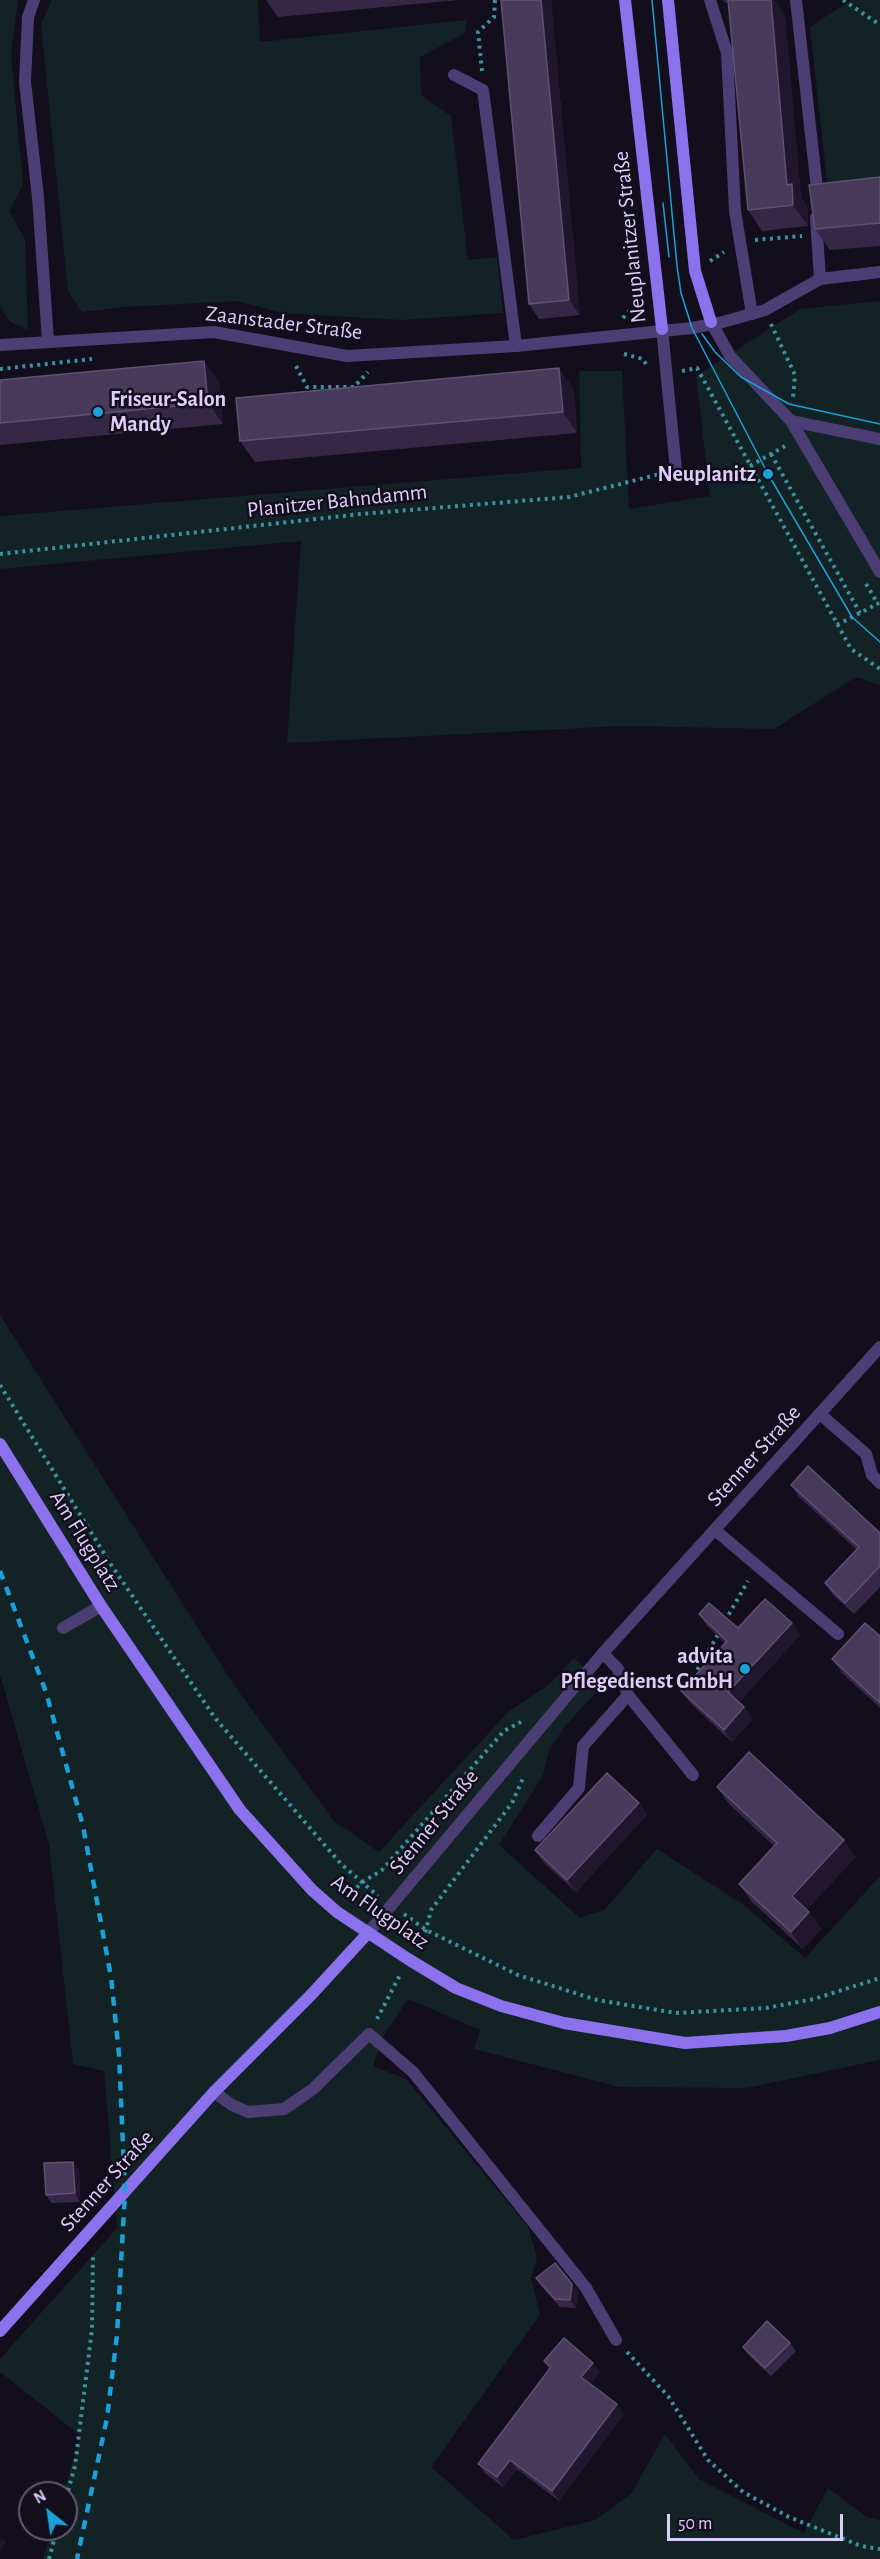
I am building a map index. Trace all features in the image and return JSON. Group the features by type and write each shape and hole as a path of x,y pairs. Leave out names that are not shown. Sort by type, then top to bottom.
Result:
{"street":[{"path":"34,0 28,17 25,82 37,187 48,341"},
{"name":"Neuplanitzer Straße","path":"625,0 676,470"},
{"path":"668,0 695,271 711,322 730,356 790,421 880,572"},
{"path":"710,0 727,53 739,242 752,314"},
{"path":"798,2 824,195 815,204 820,279 880,272"},
{"path":"454,75 483,90 516,346"},
{"name":"Zaanstader Straße","path":"0,345 48,341 81,342 214,332 346,356 516,346 662,329 692,328 752,314 820,279"},
{"path":"790,421 880,439"},
{"name":"Stenner Straße","path":"0,2331 214,2092 311,1995 368,1933 603,1653 880,1347"},
{"name":"Stenner Straße","path":"820,1414 866,1454 872,1475 880,1483"},
{"name":"Am Flugplatz","path":"0,1444 101,1606 240,1810 312,1890 338,1912 408,1959 456,1988 501,2006 564,2023 685,2043 786,2036 830,2028 880,2012"},
{"path":"716,1530 838,1634"},
{"path":"63,1628 101,1606"},
{"path":"603,1653 618,1669 628,1695 693,1775"},
{"path":"538,1836 579,1788 583,1746 628,1695"},
{"path":"214,2092 232,2105 248,2112 284,2109 313,2089 369,2034 420,2081 586,2288 616,2340"}],"path":[{"path":"483,90 478,32 494,17 495,0"},
{"path":"843,0 880,25"},
{"path":"739,242 817,234"},
{"path":"615,322 622,320 639,300 638,290"},
{"path":"765,309 795,375"},
{"path":"615,355 627,354 643,359 652,375 697,368 851,649 880,669"},
{"path":"0,369 104,358"},
{"path":"285,364 308,367"},
{"path":"296,366 307,387 354,387 366,372"},
{"path":"354,371 378,372"},
{"path":"750,466 785,446"},
{"path":"771,454 860,613"},
{"name":"Planitzer Bahndamm","path":"0,554 361,514 570,497 676,470"},
{"path":"837,625 880,603"},
{"path":"0,1385 110,1563 215,1718 341,1864 361,1883 426,1930 518,1975 597,2000 676,2013 766,2008 814,1999 880,1978"},
{"path":"702,1678 696,1672 758,1565"},
{"path":"338,1912 361,1883 382,1870 504,1731 530,1718 543,1723"},
{"path":"369,2034 408,1959 426,1930 431,1910 513,1803 525,1774"},
{"path":"71,2481 75,2466 92,2330 94,2271 91,2230"},
{"path":"616,2340 668,2396 708,2460 743,2492 789,2517 861,2546 880,2549"},
{"path":"49,2559 54,2541"}],"shaded area":[{"path":"0,0 18,0 11,54 23,184 9,211 25,240 28,330 10,322 0,306"},
{"path":"52,0 258,0 260,42 466,20 465,33 420,57 421,95 451,116 468,260 497,257 503,313 401,320 283,313 236,301 124,307 82,312 68,292 41,24"},
{"path":"851,0 880,0 880,184 828,189 810,27"},
{"path":"880,301 880,685 856,677 774,729 621,726 287,743 301,541 0,569 0,516 581,468 579,371 622,371 629,509 710,496 696,376 800,309"},
{"path":"0,1315 234,1685 334,1821 379,1852 507,1713 548,1685 574,1658 604,1684 565,1726 549,1750 543,1775 499,1845 580,1918 605,1909 657,1849 744,1905 805,1958 880,1876 880,2060 747,2088 619,2087 474,2049 480,2030 408,1999 384,2035 373,2066 406,2079 528,2227 537,2257 531,2278 540,2315 431,2467 514,2540 595,2520 631,2494 665,2434 699,2479 804,2533 828,2488 867,2517 880,2520 880,2559 43,2559 48,2541 78,2541 78,2481 67,2481 81,2436 0,2372 0,2359 117,2228 104,2071 73,2064 49,1844 0,1675"}],"building":[{"path":"501,0 541,0 569,300 529,304"},
{"path":"728,0 771,0 787,185 792,184 793,205 748,210"},
{"path":"880,177 880,223 815,229 809,185"},
{"path":"204,361 208,403 0,423 0,380"},
{"path":"559,368 563,412 240,441 236,398"},
{"path":"808,1466 880,1533 880,1566 845,1603 825,1583 859,1547 791,1485"},
{"path":"765,1599 792,1623 728,1692 744,1707 724,1730 681,1691 727,1641 699,1614 709,1603 738,1628"},
{"path":"865,1623 880,1636 880,1703 832,1659"},
{"path":"749,1752 844,1840 792,1896 809,1912 791,1932 739,1884 777,1843 717,1787"},
{"path":"607,1773 639,1803 567,1880 535,1850"},
{"path":"73,2162 75,2193 46,2195 44,2163"},
{"path":"555,2263 572,2284 570,2300 555,2299 536,2278"},
{"path":"767,2321 790,2343 765,2368 743,2347"},
{"path":"564,2338 593,2363 581,2377 617,2404 552,2491 510,2460 497,2477 478,2464 551,2367 544,2361"}],"tram line":[{"path":"652,0 677,266 681,293 692,328 768,474 852,617 880,642"},
{"path":"663,203 669,257"},
{"path":"702,334 715,352 741,377 789,404 880,424"}],"railway":[{"path":"0,1571 46,1692 83,1826 111,1977 119,2054 125,2192 117,2335 107,2418 77,2559"}],"place":[{"name":"Friseur-Salon Mandy","path":"98,412"},
{"name":"Neuplanitz","path":"768,474"},
{"name":"advita Pflegedienst GmbH","path":"745,1669"}]}
